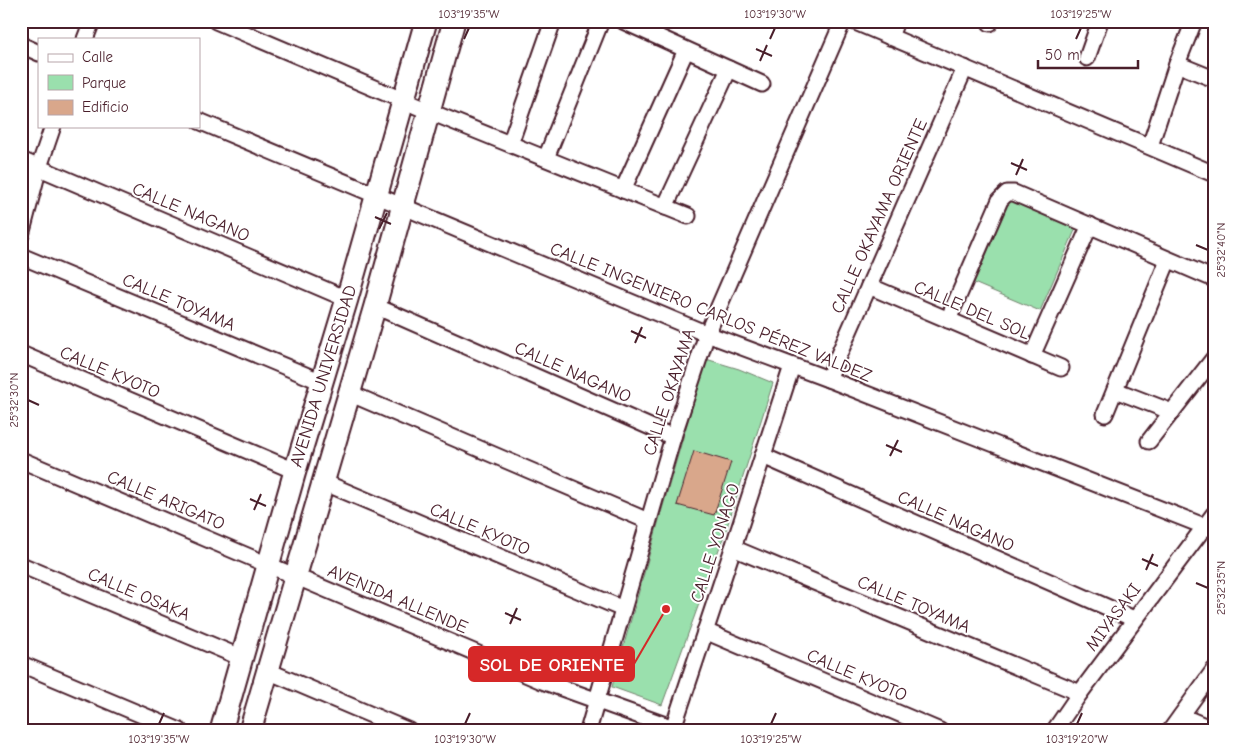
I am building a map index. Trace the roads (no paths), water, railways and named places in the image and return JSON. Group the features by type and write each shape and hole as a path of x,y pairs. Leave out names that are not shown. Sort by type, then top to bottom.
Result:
{"main road":[{"name":"AVENIDA UNIVERSIDAD","path":"221,731 426,21"},
{"name":"AVENIDA UNIVERSIDAD","path":"250,731 375,306 454,21"}],"street":[{"path":"85,38 92,21"},
{"path":"216,21 428,111 688,216"},
{"path":"510,144 553,21"},
{"path":"546,158 601,21"},
{"path":"623,21 762,84"},
{"name":"CALLE OKAYAMA","path":"588,731 673,437 707,334 843,21"},
{"path":"853,21 1214,174"},
{"path":"890,37 896,21"},
{"path":"1150,146 1176,64 1194,21"},
{"path":"1087,58 1099,22"},
{"path":"21,45 38,53"},
{"path":"623,190 686,50"},
{"path":"1176,64 1214,79"},
{"name":"CALLE OKAYAMA ORIENTE","path":"828,379 965,68"},
{"path":"665,207 729,69"},
{"name":"CALLE INGENIERO CARLOS PÉREZ VALDEZ","path":"200,121 707,334 1211,524"},
{"path":"21,236 38,167 52,128"},
{"name":"CALLE NAGANO","path":"21,160 347,299"},
{"path":"948,320 1000,200 1007,193 1014,193 1214,279"},
{"path":"1032,356 1090,225"},
{"name":"CALLE TOYAMA","path":"21,256 322,382"},
{"path":"1105,414 1168,260"},
{"name":"CALLE DEL SOL","path":"869,286 1061,368"},
{"name":"CALLE NAGANO","path":"375,306 673,437"},
{"name":"CALLE KYOTO","path":"21,354 295,471"},
{"path":"1149,441 1214,358"},
{"name":"CALLE YONAGO","path":"676,730 705,631 792,366"},
{"path":"1115,390 1172,412"},
{"path":"349,393 648,521"},
{"name":"CALLE NAGANO","path":"763,456 1134,619"},
{"name":"CALLE ARIGATO","path":"21,460 296,576"},
{"name":"CALLE KYOTO","path":"323,482 623,609"},
{"name":"MIYASAKI","path":"1054,731 1134,619 1211,524"},
{"name":"CALLE TOYAMA","path":"733,548 1080,693"},
{"name":"CALLE OSAKA","path":"21,565 242,658"},
{"name":"AVENIDA ALLENDE","path":"296,576 542,681 676,730"},
{"name":"CALLE KYOTO","path":"705,631 940,731"},
{"path":"21,664 180,731"},
{"path":"1170,731 1214,670"},
{"path":"268,671 409,731"},
{"path":"1181,716 1214,730"}],"place":[{"name":"SOL DE ORIENTE","path":"666,609"}]}
